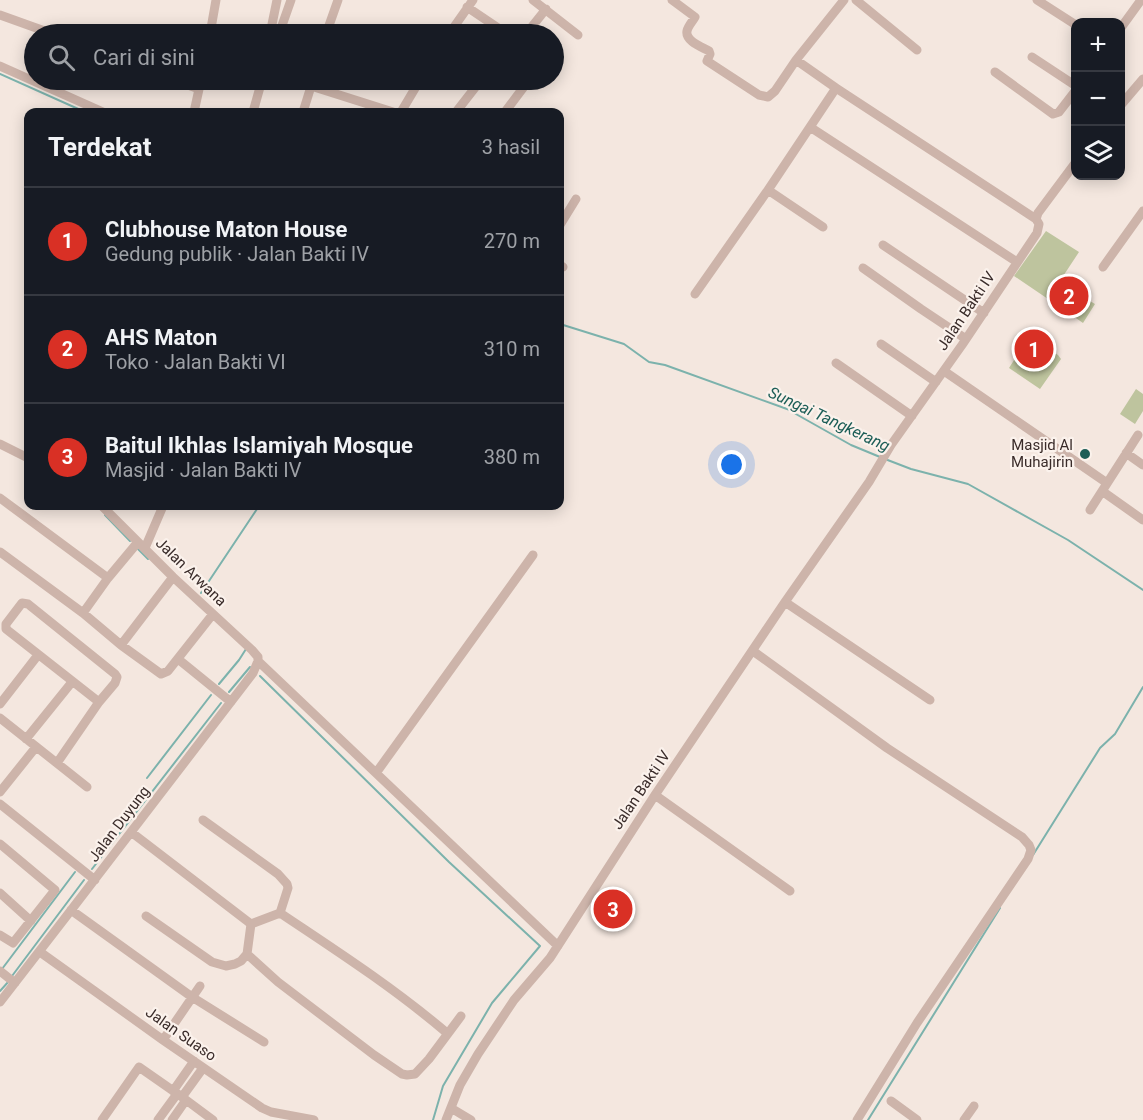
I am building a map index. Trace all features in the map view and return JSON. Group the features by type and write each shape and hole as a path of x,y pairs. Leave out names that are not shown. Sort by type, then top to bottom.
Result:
{"street":[{"path":"212,24 216,0"},
{"path":"272,24 277,0"},
{"path":"283,24 291,0"},
{"path":"330,24 338,0"},
{"path":"533,0 578,35"},
{"path":"672,0 695,17 687,35 690,40 709,51 707,61 768,97 775,91 796,60 844,0"},
{"path":"856,0 917,50"},
{"path":"1037,0 1071,22"},
{"path":"1125,22 1141,0"},
{"path":"455,24 470,3 495,24"},
{"path":"534,24 546,9"},
{"path":"0,15 25,24"},
{"path":"1032,57 1071,84"},
{"path":"796,60 1036,219"},
{"path":"0,66 24,77"},
{"path":"995,72 1050,113 1059,112 1071,95"},
{"path":"1125,100 1143,79"},
{"path":"695,294 836,88"},
{"path":"54,90 94,108"},
{"path":"195,108 199,90"},
{"path":"254,108 259,90"},
{"path":"304,108 310,90"},
{"path":"332,90 382,108"},
{"path":"403,108 414,90"},
{"path":"459,108 473,90"},
{"path":"508,108 522,90"},
{"path":"810,127 1017,262"},
{"name":"Jalan Bakti IV","path":"446,1120 460,1085 478,1054 514,1000 550,958 655,795 891,445 984,313 1037,233 1038,213 1071,169"},
{"path":"768,190 823,227"},
{"path":"564,218 576,199"},
{"path":"1103,267 1143,211"},
{"path":"883,245 984,313"},
{"path":"863,268 966,339"},
{"path":"881,344 936,382"},
{"path":"836,363 912,416"},
{"name":"Jalan Bakti IV","path":"944,371 1104,487 1143,520"},
{"path":"1090,510 1138,435"},
{"path":"0,444 24,456"},
{"path":"1126,453 1143,465"},
{"path":"0,498 108,578"},
{"name":"Jalan Arwana","path":"106,510 172,577 252,650 258,657 258,661 558,946"},
{"path":"83,614 108,578 141,545 161,510"},
{"path":"0,552 161,674 168,671 178,660 213,614"},
{"path":"376,773 533,555"},
{"path":"122,645 172,577"},
{"path":"785,602 930,700"},
{"path":"57,763 116,681 116,676 28,604 23,603 12,616 6,627 7,630 99,702"},
{"path":"753,651 888,748 1022,837 1031,850 1028,859 917,1023 857,1120"},
{"path":"0,704 38,655"},
{"path":"178,660 231,702"},
{"name":"Jalan Duyung","path":"0,1002 8,977 40,952 256,669 258,661"},
{"path":"26,739 72,682"},
{"path":"0,718 87,787"},
{"path":"0,792 36,747"},
{"path":"655,795 790,891"},
{"path":"0,804 95,880"},
{"path":"204,820 285,881 288,888 280,913"},
{"path":"131,832 251,924"},
{"path":"0,844 55,890 13,943 0,935"},
{"path":"0,894 30,921"},
{"path":"71,910 192,997 264,1042"},
{"path":"251,924 280,913"},
{"path":"280,913 373,974 447,1033"},
{"path":"146,916 212,962 226,966 236,964 247,954 251,924"},
{"name":"Jalan Suaso","path":"40,952 194,1062 271,1112 314,1120"},
{"path":"247,954 278,982 402,1074 410,1076 415,1074 461,1016"},
{"path":"163,1040 200,986"},
{"path":"172,1120 194,1062"},
{"path":"102,1120 139,1067 213,1120"},
{"path":"158,1120 203,1068"},
{"path":"891,1101 917,1120"},
{"path":"964,1120 974,1106"},
{"path":"451,1108 471,1120"}],"green space":[{"path":"1046,231 1079,252 1048,299 1014,276"},
{"path":"1085,298 1095,304 1083,323 1073,316"},
{"path":"1047,348 1061,359 1040,389 1009,368 1021,349 1026,352 1025,356 1038,364"},
{"path":"1136,389 1143,394 1143,411 1135,424 1120,414"}],"waterway":[{"name":"Sungai Tangkerang","path":"0,74 24,85"},
{"name":"Sungai Tangkerang","path":"36,90 76,108"},
{"name":"Sungai Tangkerang","path":"564,325 624,344 649,362 665,365 787,409 851,445 880,457"},
{"name":"Sungai Tangkerang","path":"885,459 911,469 968,484 1068,540 1143,590"},
{"path":"201,593 256,510"},
{"path":"105,515 130,541"},
{"path":"138,549 148,559"},
{"path":"219,684 246,649"},
{"path":"229,692 250,667"},
{"path":"260,676 449,862 540,946 492,1003 443,1086 433,1120"},
{"path":"1033,855 1100,748 1115,734 1143,687"},
{"path":"147,778 211,695"},
{"path":"92,869 221,703"},
{"path":"2,969 75,872"},
{"path":"12,976 84,880"},
{"path":"868,1120 1000,908"},
{"path":"0,991 9,981"}],"place":[{"name":"AHS Maton","path":"1069,296"},
{"name":"Clubhouse Maton House","path":"1034,349"},
{"name":"Masjid Al Muhajirin","path":"1085,454"},
{"name":"Baitul Ikhlas Islamiyah Mosque","path":"613,909"}]}
